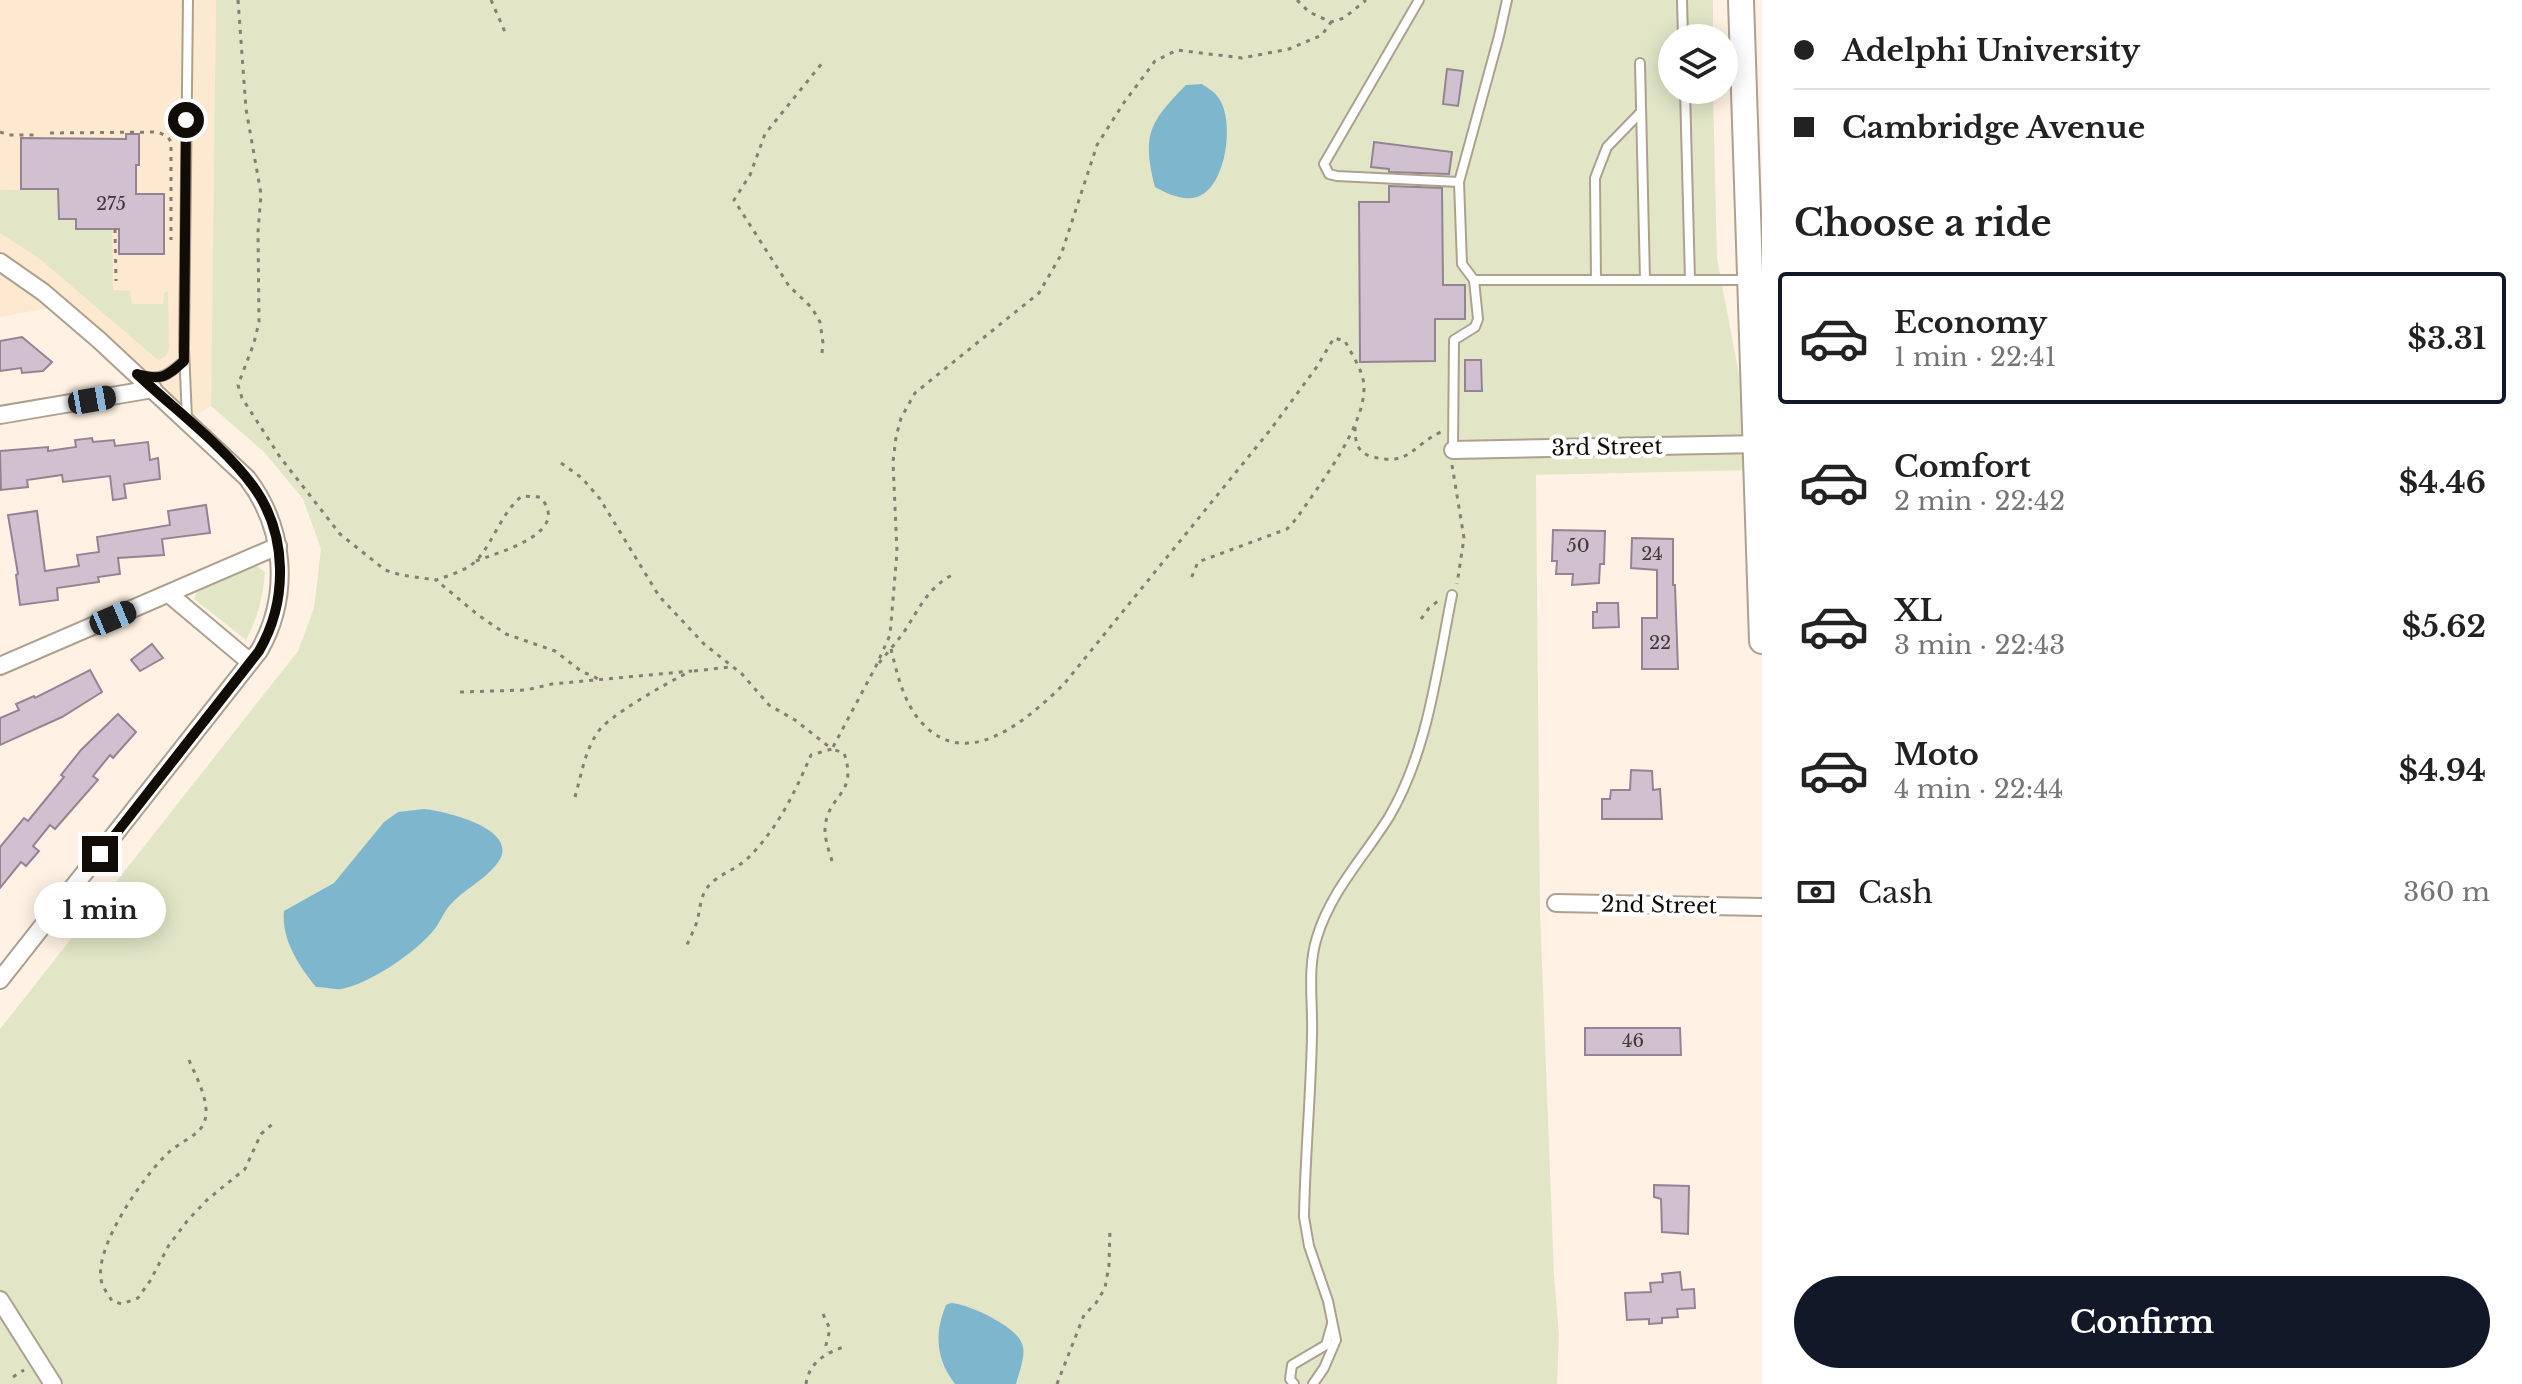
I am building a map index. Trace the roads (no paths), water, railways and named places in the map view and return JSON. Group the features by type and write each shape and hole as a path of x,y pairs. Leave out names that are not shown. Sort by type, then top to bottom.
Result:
{"main road":[{"path":"1741,0 1760,444 1762,641"}],"street":[{"path":"0,262 43,292 229,459 256,490 272,524 281,571 274,618 267,637 250,662 0,980"},
{"path":"0,415 153,389"},
{"name":"3rd Street","path":"1453,450 1760,444"},
{"path":"0,666 278,546"},
{"path":"169,594 250,662"},
{"name":"2nd Street","path":"1556,903 1762,907"},
{"path":"0,1300 53,1384"}],"lane":[{"path":"187,420 184,361 188,0"},
{"path":"1419,0 1324,164 1329,174 1337,176 1459,182"},
{"path":"1453,450 1454,340 1475,327 1478,319 1474,280 1462,264 1459,182 1507,0"},
{"path":"1682,0 1683,24"},
{"path":"1640,63 1645,280"},
{"path":"1685,104 1690,280"},
{"path":"1596,280 1595,178 1607,147 1641,112"},
{"path":"1474,280 1752,280"},
{"path":"137,374 163,377 184,361"},
{"path":"1313,1384 1336,1340 1328,1301 1309,1246 1304,1217 1312,1030 1311,973 1316,939 1326,911 1389,816 1408,775 1426,723 1452,595"},
{"path":"1294,1384 1290,1379 1292,1365 1326,1345 1332,1324"}],"water":[{"path":"1202,84 1216,94 1223,106 1227,135 1225,151 1222,167 1207,191 1197,197 1181,197 1155,187 1149,141 1157,120 1186,85"},
{"path":"424,809 464,818 492,832 500,842 502,853 496,865 450,905 425,940 391,966 352,986 338,989 316,987 288,942 284,911 334,883 384,822 398,812"},
{"path":"951,1303 993,1318 1020,1340 1023,1356 1016,1384 955,1384 944,1365 939,1346 942,1316 946,1305"}]}
